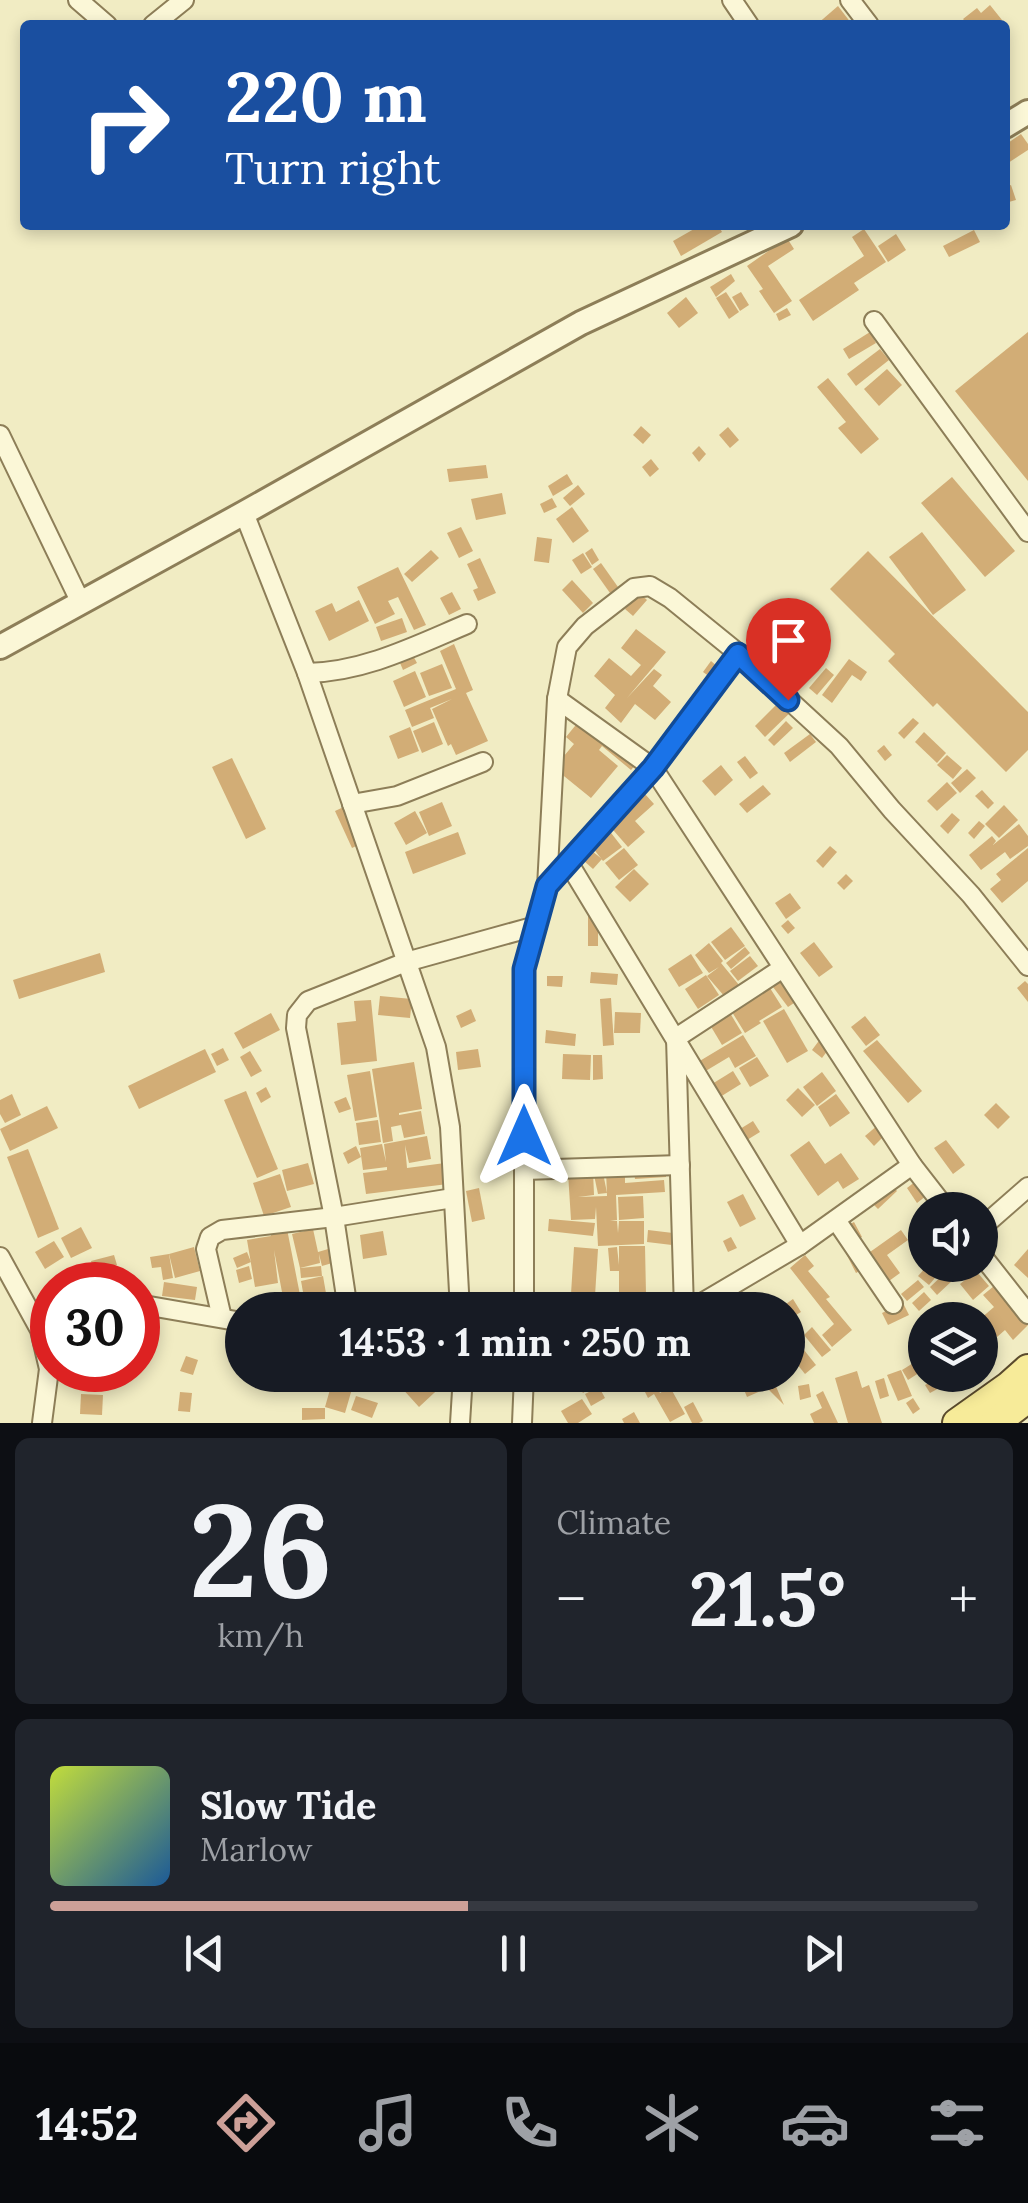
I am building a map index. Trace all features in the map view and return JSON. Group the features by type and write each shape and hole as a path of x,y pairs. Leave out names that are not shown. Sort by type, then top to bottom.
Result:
{"main road":[{"path":"957,1423 1028,1368"},
{"path":"996,1423 1028,1398"}],"street":[{"path":"78,0 101,20"},
{"path":"159,20 184,0"},
{"path":"850,0 865,20"},
{"path":"0,647 581,323 776,230"},
{"path":"874,320 1028,532"},
{"path":"0,435 80,602"},
{"path":"244,513 307,673 436,1047 450,1127 459,1292"},
{"path":"524,1292 524,969 547,886 557,700 567,647 585,626 634,588 650,586 670,598 839,746 892,810 972,895 1028,966"},
{"path":"307,673 332,672 382,659 467,624"},
{"path":"547,886 653,768 738,654"},
{"path":"557,700 653,768 933,1192"},
{"path":"352,804 397,796 483,762"},
{"path":"568,862 800,1245"},
{"path":"345,1292 296,1028 297,1015 308,1000 406,962 536,926"},
{"path":"676,1038 783,968"},
{"path":"676,1038 686,1292"},
{"path":"524,1170 680,1165"},
{"path":"718,1292 800,1245 912,1165"},
{"path":"998,1213 1028,1187"},
{"path":"222,1318 206,1248 210,1237 222,1230 453,1198"},
{"path":"836,1220 892,1304"},
{"path":"0,1257 30,1303"},
{"path":"998,1276 1028,1314"},
{"path":"160,1308 225,1319"},
{"path":"42,1423 46,1392"},
{"path":"460,1423 462,1392"},
{"path":"522,1423 523,1392"}],"building":[{"path":"990,5 1002,20 963,19 977,8 981,13"},
{"path":"838,6 849,20 822,20"},
{"path":"1021,134 1028,150 1010,162 1010,142"},
{"path":"692,230 722,232 681,256 673,241"},
{"path":"865,230 886,262 854,283 859,290 813,321 799,300 864,256 852,237"},
{"path":"974,230 980,242 949,257 943,246"},
{"path":"896,234 906,250 888,262 878,246"},
{"path":"787,238 794,249 768,266 792,301 774,313 747,266"},
{"path":"731,274 735,281 716,297 710,287"},
{"path":"726,292 739,312 729,319 716,298"},
{"path":"741,292 749,305 740,311 732,297"},
{"path":"686,297 698,313 679,328 667,313"},
{"path":"787,308 791,315 779,321 776,314"},
{"path":"870,332 876,343 849,359 843,349"},
{"path":"1028,332 1028,481 955,391"},
{"path":"880,349 889,360 856,386 847,374"},
{"path":"887,369 902,385 879,406 864,389"},
{"path":"828,378 879,439 861,454 838,428 846,422 817,387"},
{"path":"641,426 651,435 643,444 633,435"},
{"path":"728,427 739,440 730,448 719,435"},
{"path":"699,446 706,454 699,462 692,453"},
{"path":"651,459 659,469 650,477 642,467"},
{"path":"486,465 488,478 449,482 447,469"},
{"path":"567,474 573,484 553,496 548,486"},
{"path":"952,477 1015,551 985,577 921,503"},
{"path":"578,485 585,494 570,506 563,498"},
{"path":"502,493 506,514 476,520 471,499"},
{"path":"552,498 557,507 544,513 540,504"},
{"path":"572,507 589,531 573,543 556,519"},
{"path":"461,527 473,551 459,558 447,533"},
{"path":"922,532 966,590 933,615 889,557"},
{"path":"537,537 552,539 549,563 534,561"},
{"path":"592,548 599,560 592,565 585,553"},
{"path":"431,550 439,558 412,582 404,574"},
{"path":"868,551 1028,712 1028,750 1006,772 888,661 895,654 830,589"},
{"path":"583,553 592,567 581,574 572,560"},
{"path":"480,558 496,593 478,601 473,590 478,588 467,564"},
{"path":"601,563 618,587 610,593 593,569"},
{"path":"398,567 426,625 414,630 398,597 388,601 395,614 375,624 357,587"},
{"path":"572,580 593,603 583,613 562,590"},
{"path":"452,592 461,609 449,615 440,598"},
{"path":"639,593 647,600 633,616 625,609"},
{"path":"359,600 369,621 329,641 315,611 332,603 336,612"},
{"path":"402,618 407,632 381,641 376,627"},
{"path":"636,629 666,652 627,698 654,669 662,675 653,686 671,702 655,720 635,704 621,723 605,708 615,695 594,676 609,658 631,676 641,665 621,648"},
{"path":"454,644 473,690 466,693 488,741 456,755 432,709 452,699 430,708 434,718 412,727 405,710 456,689 440,651"},
{"path":"411,652 417,663 403,670 398,658"},
{"path":"849,659 867,672 861,681 852,675 832,703 822,695"},
{"path":"711,661 718,667 710,677 703,672"},
{"path":"442,664 452,688 429,696 420,673"},
{"path":"826,668 834,675 817,695 809,688"},
{"path":"415,671 426,697 404,707 393,681"},
{"path":"786,695 797,706 765,737 755,726"},
{"path":"584,715 639,761 631,770 602,746 599,750 618,766 591,798 554,768 574,744 566,737"},
{"path":"913,718 919,723 904,739 898,733"},
{"path":"786,721 793,728 774,746 768,740"},
{"path":"434,722 443,744 422,753 413,731"},
{"path":"410,727 419,751 398,759 389,736"},
{"path":"924,732 946,753 937,763 915,742"},
{"path":"810,734 816,742 790,762 784,753"},
{"path":"884,745 892,755 885,761 877,751"},
{"path":"947,755 962,768 953,779 937,765"},
{"path":"745,756 758,773 750,779 737,762"},
{"path":"232,758 266,829 246,839 212,767"},
{"path":"721,765 733,780 715,796 702,781"},
{"path":"967,769 976,778 960,793 951,783"},
{"path":"947,782 957,793 937,811 927,801"},
{"path":"763,785 771,794 747,813 739,804"},
{"path":"982,790 994,803 988,809 975,796"},
{"path":"645,794 654,804 635,821 645,832 628,847 607,823"},
{"path":"442,802 452,826 429,836 419,812"},
{"path":"350,804 367,841 352,848 335,811"},
{"path":"1004,805 1018,820 999,838 985,824"},
{"path":"415,811 427,833 406,845 394,823"},
{"path":"952,813 960,820 948,834 940,826"},
{"path":"979,821 985,826 974,839 968,833"},
{"path":"1019,824 1028,836 1028,846 1010,859 1005,852 981,870 969,855 992,836 996,841 993,845"},
{"path":"608,829 622,847 603,861 589,843"},
{"path":"458,832 466,854 413,874 405,852"},
{"path":"830,846 837,852 823,868 816,861"},
{"path":"624,848 638,865 619,880 605,863"},
{"path":"1028,848 1028,881 1002,903 990,889 1001,880 996,874"},
{"path":"592,851 602,859 593,869 584,861"},
{"path":"634,869 649,884 630,902 615,887"},
{"path":"846,874 853,881 844,890 837,883"},
{"path":"790,893 801,908 786,919 775,903"},
{"path":"588,914 598,914 598,946 588,946"},
{"path":"788,920 795,928 788,934 781,926"},
{"path":"731,927 745,946 725,960 711,942"},
{"path":"814,942 833,967 819,977 800,953"},
{"path":"709,943 739,985 725,997 707,976 719,967 709,973 695,955"},
{"path":"745,947 750,953 731,969 726,963"},
{"path":"100,953 105,972 19,999 13,980"},
{"path":"691,954 703,973 679,987 668,969"},
{"path":"750,956 758,966 738,981 730,971"},
{"path":"591,972 618,974 617,985 590,983"},
{"path":"706,975 719,995 698,1009 685,989"},
{"path":"547,976 563,976 562,987 547,986"},
{"path":"784,979 800,999 788,1007 773,987"},
{"path":"1025,981 1028,984 1028,1002 1017,988"},
{"path":"770,988 782,1007 745,1033 732,1012"},
{"path":"380,996 412,999 410,1018 378,1015"},
{"path":"611,998 614,1045 603,1046 600,999"},
{"path":"371,1000 377,1061 341,1065 337,1023 356,1021 354,1001"},
{"path":"471,1009 476,1021 461,1028 456,1016"},
{"path":"784,1009 808,1051 787,1063 763,1021"},
{"path":"615,1012 641,1013 640,1033 614,1033"},
{"path":"271,1013 280,1030 243,1049 234,1033"},
{"path":"730,1013 742,1033 722,1045 710,1025"},
{"path":"865,1016 880,1035 866,1046 851,1027"},
{"path":"546,1030 576,1034 575,1046 545,1043"},
{"path":"743,1035 756,1056 735,1068 729,1057 704,1072 698,1062"},
{"path":"821,1038 831,1046 822,1058 812,1050"},
{"path":"877,1040 922,1091 908,1103 863,1051"},
{"path":"223,1048 229,1060 217,1066 211,1054"},
{"path":"205,1049 216,1072 139,1109 128,1086"},
{"path":"478,1049 481,1067 458,1070 456,1052"},
{"path":"250,1051 262,1071 251,1077 240,1057"},
{"path":"563,1054 591,1055 590,1080 562,1079"},
{"path":"593,1055 602,1055 603,1079 593,1080"},
{"path":"757,1057 769,1076 750,1087 739,1068"},
{"path":"414,1062 422,1109 399,1115 421,1111 425,1134 404,1138 401,1125 391,1127 393,1141 383,1143 372,1069"},
{"path":"370,1071 377,1117 355,1121 347,1075"},
{"path":"733,1071 741,1084 720,1097 712,1084"},
{"path":"822,1072 836,1091 817,1106 803,1087"},
{"path":"266,1087 271,1097 261,1103 256,1093"},
{"path":"798,1088 815,1105 802,1117 786,1100"},
{"path":"246,1091 278,1169 257,1178 224,1100"},
{"path":"12,1094 21,1115 5,1123 0,1100"},
{"path":"836,1094 850,1113 830,1127 818,1107"},
{"path":"346,1097 351,1109 339,1113 334,1102"},
{"path":"996,1103 1010,1117 998,1129 984,1115"},
{"path":"47,1106 58,1128 10,1151 0,1129"},
{"path":"378,1120 381,1142 359,1145 356,1123"},
{"path":"753,1121 760,1132 747,1140 740,1129"},
{"path":"878,1125 886,1134 874,1146 865,1136"},
{"path":"427,1136 431,1159 409,1163 405,1145 407,1168 445,1163 448,1184 366,1194 363,1173 387,1167 363,1170 360,1148 382,1144 386,1162 384,1144"},
{"path":"946,1140 965,1165 953,1174 934,1148"},
{"path":"809,1141 825,1164 841,1153 859,1179 843,1189 838,1181 818,1196 790,1155"},
{"path":"356,1146 361,1157 348,1164 343,1153"},
{"path":"28,1149 59,1229 38,1238 7,1157"},
{"path":"308,1163 314,1184 287,1191 282,1170"},
{"path":"625,1169 625,1183 664,1180 665,1192 616,1195 617,1220 610,1221 617,1221 618,1233 619,1221 644,1221 644,1244 598,1246 596,1207 595,1219 571,1220 568,1173 593,1171 594,1195 578,1197 607,1196 606,1170"},
{"path":"666,1169 666,1177 635,1179 634,1171"},
{"path":"603,1173 607,1193 598,1194 594,1175"},
{"path":"280,1174 291,1207 264,1216 253,1183"},
{"path":"916,1181 923,1192 910,1192 907,1188"},
{"path":"891,1184 897,1191 878,1209 872,1203"},
{"path":"479,1188 485,1219 472,1222 466,1191"},
{"path":"743,1194 756,1219 740,1227 727,1202"},
{"path":"643,1196 644,1218 619,1220 618,1197"},
{"path":"549,1219 595,1223 593,1236 548,1231"},
{"path":"854,1222 862,1237 854,1241 867,1267 856,1273 835,1232"},
{"path":"81,1227 92,1248 71,1258 61,1238"},
{"path":"287,1229 299,1292 282,1292 274,1250 278,1283 255,1287 247,1240 271,1236 270,1233"},
{"path":"313,1229 318,1252 335,1247 339,1261 322,1266 319,1254 320,1263 300,1268 292,1234"},
{"path":"648,1230 673,1233 672,1245 647,1242"},
{"path":"901,1230 908,1240 887,1255 900,1273 889,1281 870,1252"},
{"path":"383,1231 387,1255 363,1259 360,1235"},
{"path":"731,1237 737,1248 728,1252 723,1241"},
{"path":"54,1241 64,1257 56,1262 41,1262 35,1252"},
{"path":"619,1246 645,1246 646,1292 619,1292 619,1271 610,1271 608,1248 617,1247 619,1265"},
{"path":"194,1247 200,1271 175,1278 169,1254"},
{"path":"574,1247 598,1249 595,1292 571,1292"},
{"path":"1028,1249 1028,1278 1014,1265"},
{"path":"247,1252 251,1262 237,1268 233,1258"},
{"path":"169,1254 173,1278 163,1280 160,1262 151,1262 150,1257"},
{"path":"114,1255 116,1262 91,1262"},
{"path":"805,1255 814,1266 808,1271 852,1330 832,1347 822,1335 834,1324 790,1268"},
{"path":"249,1266 252,1279 239,1283 236,1270"},
{"path":"321,1266 322,1276 301,1278 300,1268"},
{"path":"323,1276 326,1292 303,1292 301,1281"},
{"path":"164,1282 197,1287 195,1300 162,1296"},
{"path":"916,1282 924,1287 907,1301 901,1294"},
{"path":"935,1282 951,1282 937,1295 930,1287"},
{"path":"986,1282 989,1286 973,1300 960,1284"},
{"path":"994,1286 1028,1325 1013,1340 1005,1330 998,1336 998,1302 989,1302 983,1295"},
{"path":"924,1292 931,1300 929,1302 913,1302"},
{"path":"903,1303 908,1315 888,1325 882,1313"},
{"path":"812,1327 831,1350 822,1357 805,1334"},
{"path":"805,1351 816,1365 805,1374"},
{"path":"186,1356 198,1360 193,1375 180,1371"},
{"path":"901,1370 912,1396 898,1401 887,1375"},
{"path":"857,1371 862,1388 869,1385 882,1423 848,1423 835,1378"},
{"path":"884,1378 889,1396 880,1399 875,1381"},
{"path":"809,1384 811,1397 800,1400 799,1392 805,1392 805,1385"},
{"path":"823,1391 838,1423 814,1423 810,1414 822,1408 816,1395"},
{"path":"180,1392 192,1393 190,1412 178,1411"},
{"path":"329,1392 351,1392 345,1413 325,1407"},
{"path":"405,1392 435,1392 419,1407"},
{"path":"602,1392 605,1398 591,1406 585,1394"},
{"path":"645,1392 673,1392 685,1414 670,1422 654,1394 648,1398"},
{"path":"81,1394 103,1395 102,1415 80,1414"},
{"path":"356,1396 378,1403 372,1418 351,1410"},
{"path":"913,1398 920,1409 913,1414 906,1403"},
{"path":"582,1399 592,1414 578,1423 568,1423 561,1411"},
{"path":"693,1402 703,1421 699,1423 692,1423 684,1407"},
{"path":"302,1408 325,1408 325,1419 302,1420"},
{"path":"634,1412 640,1423 624,1423 622,1419"}],"route":[{"path":"524,1136 524,969 547,886 653,768 738,654 788,700"}]}
